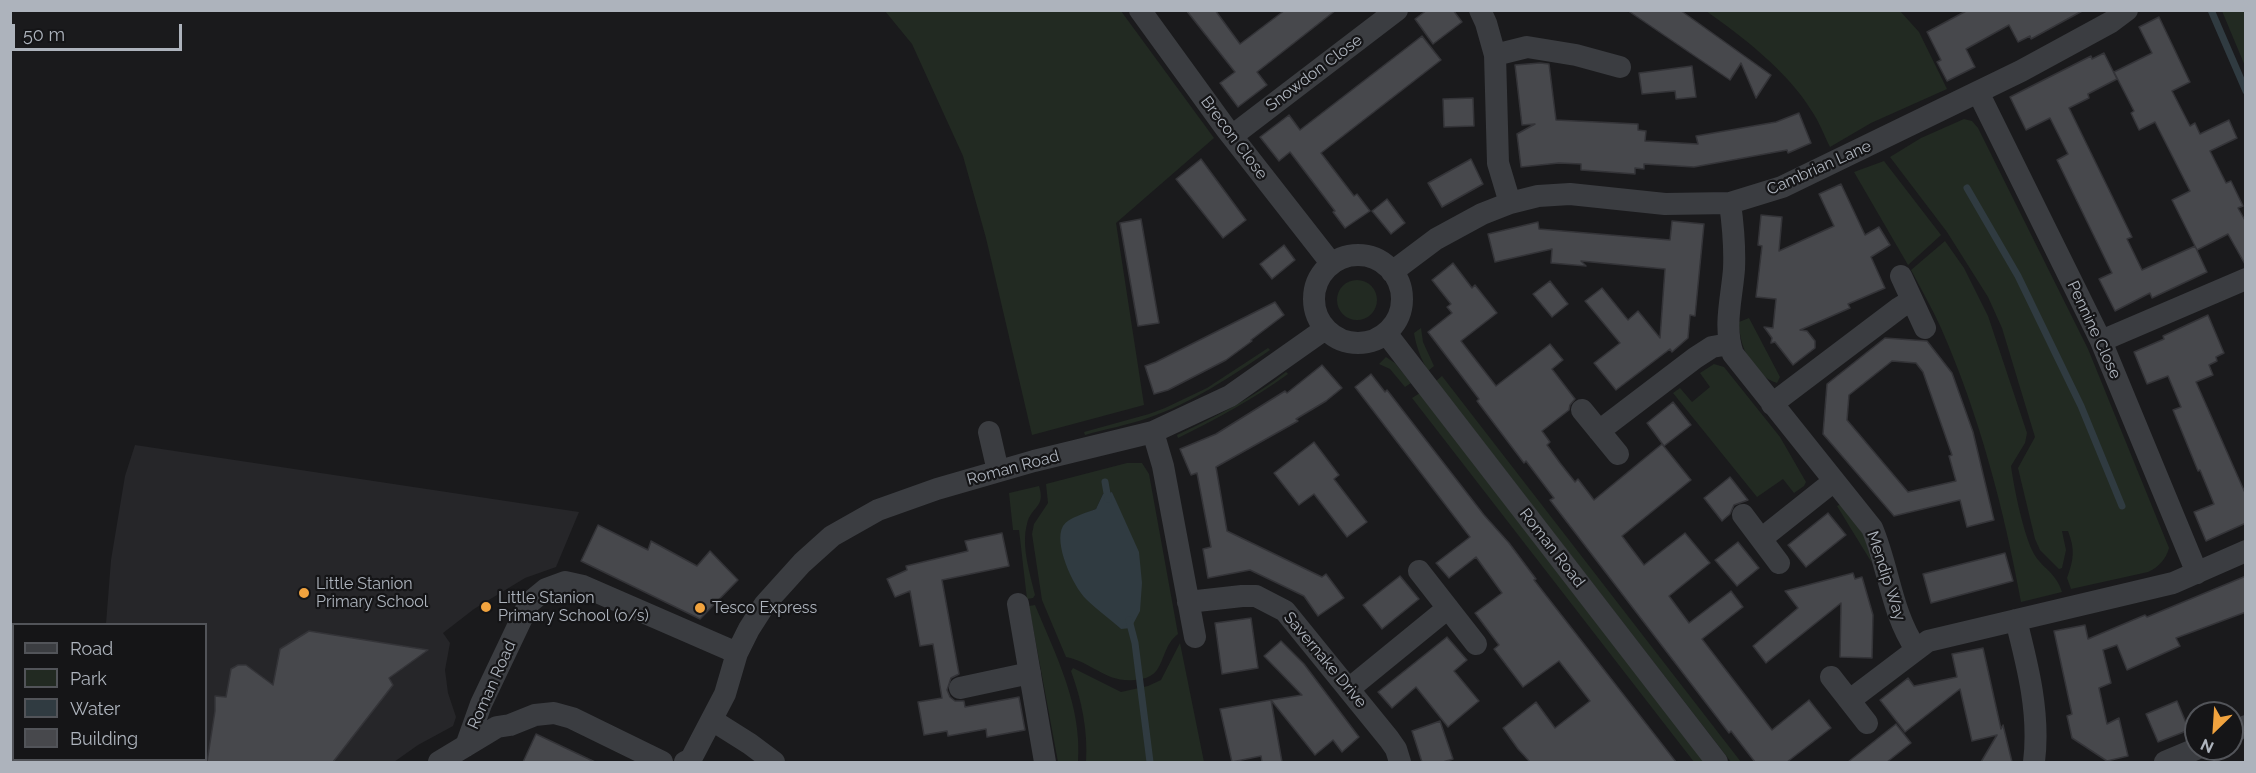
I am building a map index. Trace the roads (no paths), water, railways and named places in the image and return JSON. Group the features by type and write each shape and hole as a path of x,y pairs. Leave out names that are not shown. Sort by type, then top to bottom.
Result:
{"street":[{"name":"Brecon Close","path":"1140,10 1232,136 1331,264"},
{"name":"Snowdon Close","path":"1232,136 1397,10"},
{"path":"1480,10 1495,55 1498,163 1510,203"},
{"name":"Cambrian Lane","path":"1392,272 1436,239 1482,214 1510,203 1538,196 1570,194 1665,204 1730,203 1782,187 1978,92 2111,22 2127,10"},
{"path":"1495,55 1527,47 1560,51 1620,67"},
{"name":"Pennine Close","path":"1978,92 2101,341 2197,573"},
{"path":"1599,431 1695,358 1712,347 1729,344 1728,326 1734,268 1734,235 1730,203"},
{"path":"1357,255 1382,262 1392,272 1399,284 1402,297 1401,310 1395,323 1386,333 1375,340 1362,343 1336,338 1325,329 1317,317 1313,303 1315,288 1321,274 1331,264 1343,257 1357,255"},
{"path":"1901,276 1926,328"},
{"path":"2101,341 2246,279"},
{"path":"1772,404 1912,300"},
{"name":"Roman Road","path":"686,762 691,759 725,694 737,653 765,604 802,563 832,536 878,510 998,471 1153,432 1230,396 1325,329"},
{"name":"Roman Road","path":"1386,333 1717,762"},
{"name":"Mendip Way","path":"1729,344 1733,354 1872,528 1902,626 1916,649"},
{"path":"1582,410 1618,454"},
{"path":"988,432 998,471"},
{"path":"1153,432 1163,466 1195,637"},
{"path":"1761,539 1834,481"},
{"path":"1743,515 1779,563"},
{"path":"1850,700 1928,641 2173,583 2246,550"},
{"path":"1419,571 1476,644"},
{"name":"Roman Road","path":"466,746 481,704 530,603 546,589 565,582 583,586 737,653"},
{"name":"Savernake Drive","path":"1188,602 1242,596 1256,597 1285,610 1389,739 1396,749 1400,762"},
{"path":"1018,604 1045,762"},
{"path":"1350,688 1448,608"},
{"path":"2016,620 2036,712 2037,740 2034,762"},
{"path":"960,688 1030,673"},
{"path":"1831,677 1867,723"},
{"name":"Roman Road","path":"440,762 497,727 510,725 535,715 554,713 572,718 650,760"},
{"path":"712,720 736,734 774,762"},
{"path":"2165,762 2184,754"}],"water":[{"path":"1112,492 1139,552 1142,583 1140,611 1131,628 1121,629 1090,603 1070,575 1062,553 1063,526 1069,520 1096,509 1103,494"}],"waterway":[{"path":"2211,10 2246,91"},
{"path":"1967,188 2018,276 2081,406 2122,506"},
{"path":"1105,482 1108,499"},
{"path":"1129,620 1135,643 1150,762"}],"place":[{"name":"Little Stanion Primary School","path":"304,593"},
{"name":"Little Stanion Primary School (o/s)","path":"486,607"},
{"name":"Tesco Express","path":"700,608"}]}
